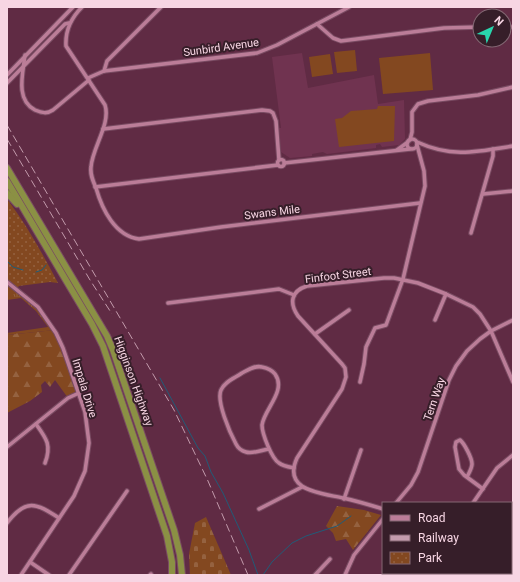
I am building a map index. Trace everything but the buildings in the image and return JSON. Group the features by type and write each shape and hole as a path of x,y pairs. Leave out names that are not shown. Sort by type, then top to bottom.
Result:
{"highway":[{"name":"Higginson Highway","path":"7,168 99,322 113,350 174,530 180,555 182,575"},
{"name":"Higginson Highway","path":"7,181 92,324 103,346 167,536 172,562 172,575"},
{"path":"7,193 28,217"}],"street":[{"path":"7,75 73,7"},
{"path":"82,7 69,23 66,43 70,53 103,101 106,109 103,129 91,167 95,187 278,165 282,166 284,163 410,149 417,145 462,153 513,146"},
{"path":"104,71 107,61 160,7"},
{"name":"Sunbird Avenue","path":"26,55 22,89 30,107 41,113 53,110 88,79 104,71 257,53 276,46 349,7"},
{"path":"7,83 65,24 69,23"},
{"path":"317,24 333,38 341,41 444,28 472,27"},
{"path":"410,149 407,145 412,132 412,112 418,104 478,95 513,87"},
{"path":"103,129 268,110 273,113 276,121 280,160 278,161 278,165"},
{"path":"360,382 365,361 366,347 376,328 386,325 403,279 425,179 420,155 412,132"},
{"path":"396,150 413,139 417,145"},
{"path":"471,233 493,156 493,149"},
{"path":"280,160 284,163"},
{"name":"Swans Mile","path":"95,187 100,203 115,226 126,235 139,238 420,203"},
{"path":"483,194 513,192"},
{"name":"Finfoot Street","path":"294,468 297,458 342,389 346,372 342,364 293,309 292,300 294,296 298,291 307,286 384,278 403,279 446,294 476,310 491,331 513,382"},
{"name":"Impala Drive","path":"7,282 38,307 50,323 63,348 79,393 87,423 89,443 87,462 78,488 21,575"},
{"path":"168,303 279,289 294,296"},
{"path":"435,320 446,294"},
{"path":"315,334 349,310"},
{"name":"Tern Way","path":"397,502 411,484 418,472 449,380 456,366 473,345 491,331 513,320"},
{"path":"269,449 250,452 244,451 236,444 220,399 221,390 226,383 257,366 266,368 277,378 277,392 262,425 269,449 278,463 294,468 295,478 302,487 313,492 382,509"},
{"path":"7,447 72,396 79,393"},
{"path":"36,424 47,440 47,456 45,463"},
{"path":"467,477 472,467 472,463 463,442 460,440 456,442 455,447 458,466 467,477 483,489"},
{"path":"344,499 362,450"},
{"path":"474,502 498,468 513,455"},
{"path":"259,509 302,487"},
{"path":"69,575 127,490"},
{"path":"7,523 15,513 27,506 40,507 59,518"},
{"path":"344,575 354,555 382,520"},
{"path":"315,575 330,559"},
{"path":"30,562 49,575"}],"shaded area":[{"path":"302,53 308,88 374,75 378,104 404,100 405,139 399,145 382,147 380,144 376,145 376,148 327,154 323,152 312,154 312,156 290,158 281,152 279,128 281,128 272,57"}],"green space":[{"path":"355,50 357,71 337,73 334,52"},
{"path":"430,53 433,90 383,94 379,58"},
{"path":"330,54 333,74 312,77 309,57"},
{"path":"378,106 395,106 394,141 339,147 335,119 342,118 351,111 377,109"},
{"path":"7,199 28,229 58,283 50,282 19,286 16,289 7,282"},
{"path":"7,282 37,307 55,330 7,335 7,333 48,327 36,311 21,298 7,300"},
{"path":"55,330 79,393 68,398 55,380 50,387 45,381 41,385 42,392 30,401 7,413 7,335"},
{"path":"337,506 364,510 381,515 353,550 346,539 336,541 333,533 326,526"},
{"path":"206,517 231,575 190,575 189,554 195,523"}],"waterway":[{"path":"7,261 13,267 23,270"},
{"path":"36,272 42,270 46,265"},
{"path":"160,378 198,448 205,456 211,472 223,493 249,550 258,575"},
{"path":"263,575 272,562 292,543 306,536 337,526 351,516"}],"railway":[{"path":"7,125 174,410 208,481 248,575"},
{"path":"7,139 90,280 112,314"}]}
